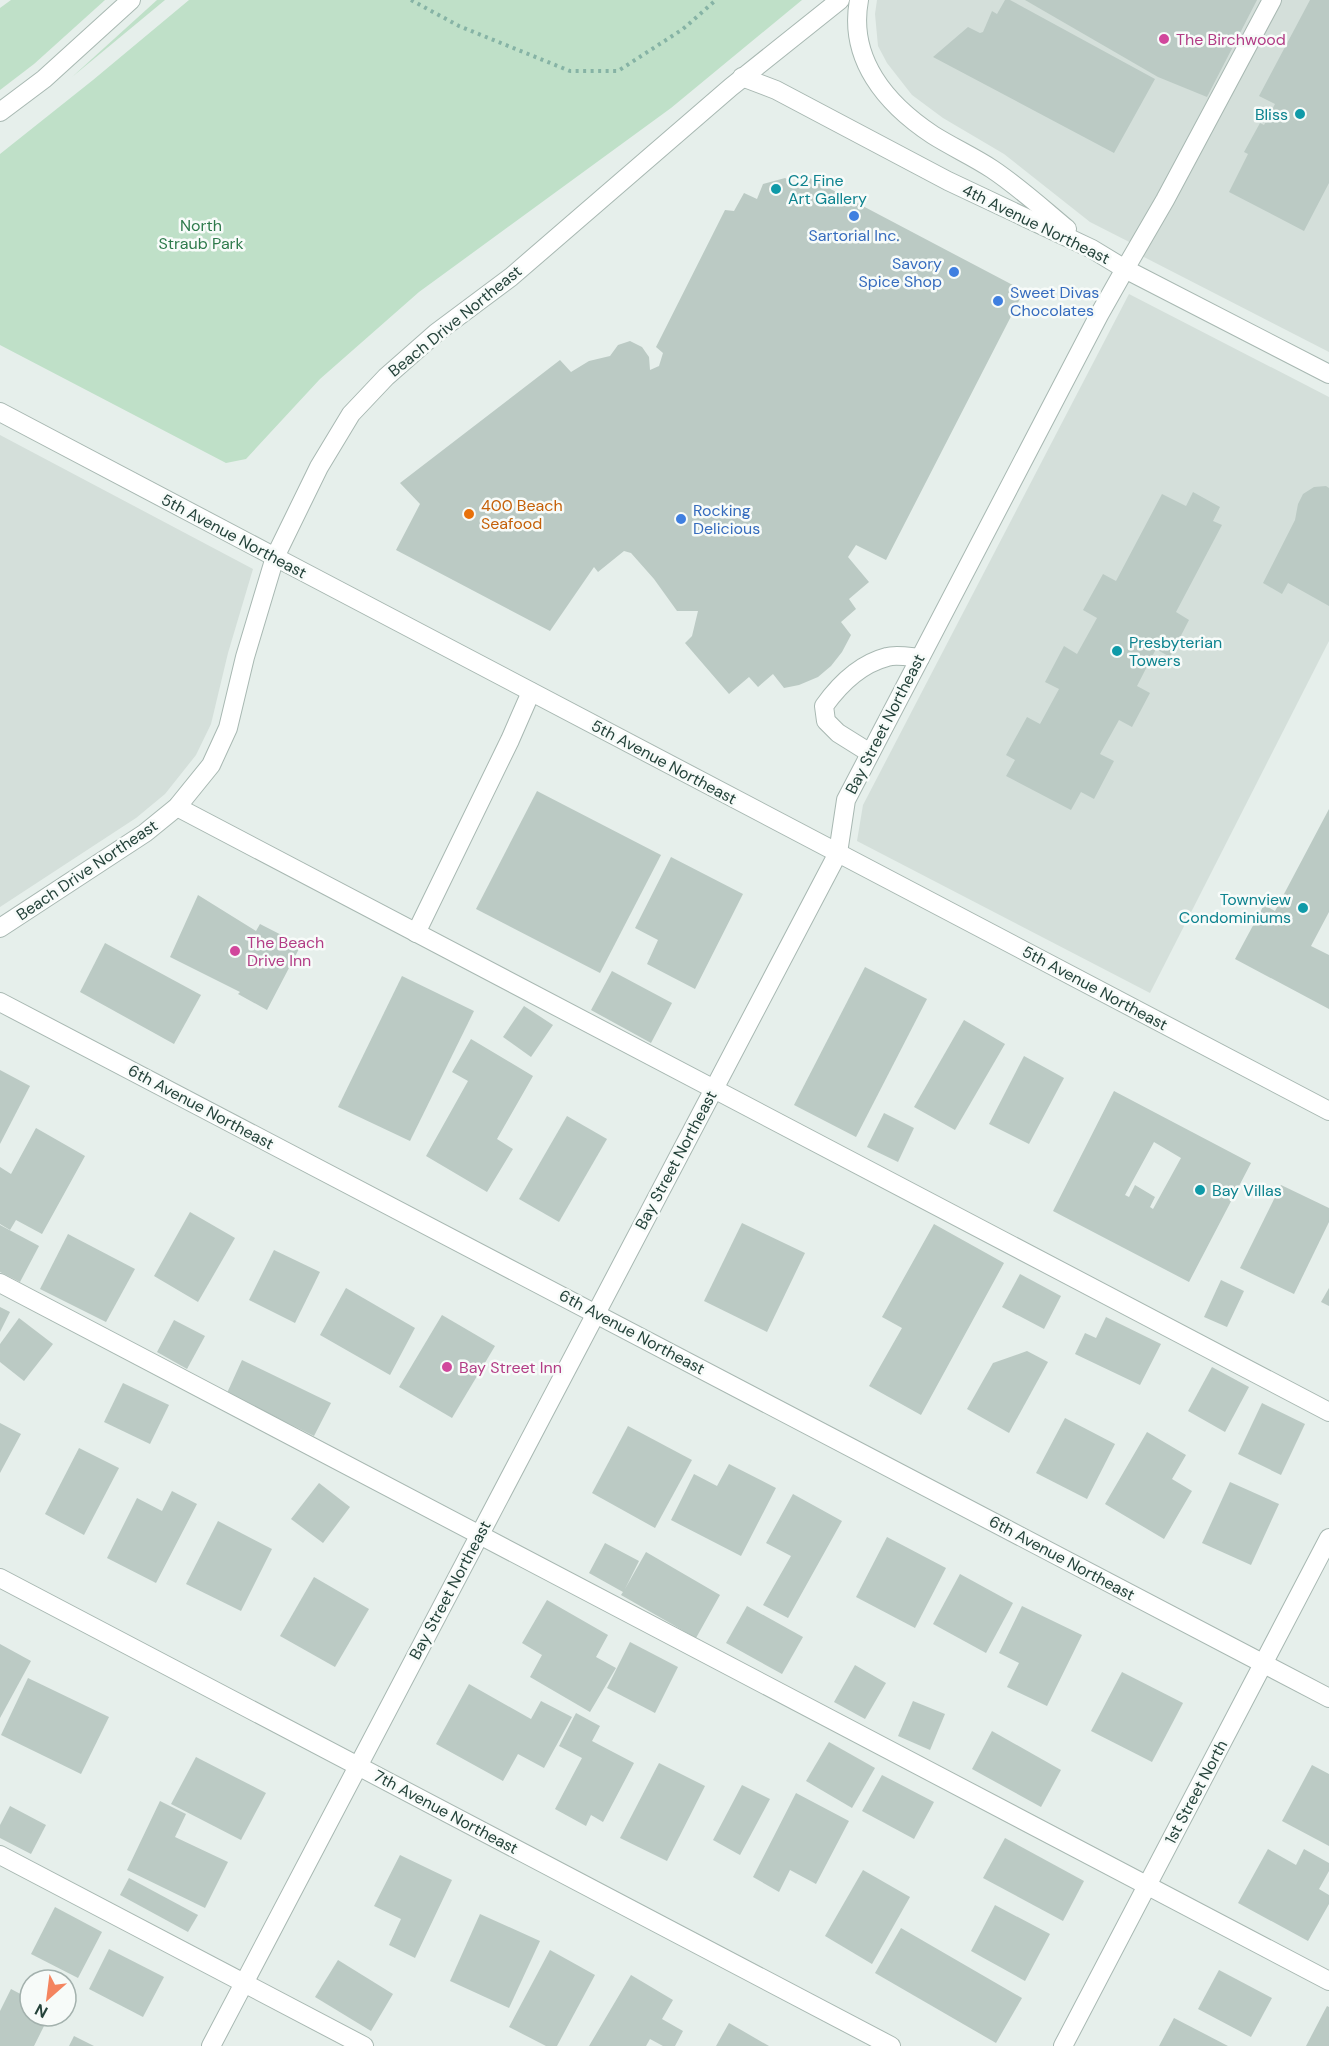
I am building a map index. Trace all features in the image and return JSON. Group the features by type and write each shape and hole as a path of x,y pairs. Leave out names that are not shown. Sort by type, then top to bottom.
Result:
{"street":[{"path":"0,112 44,79 131,0"},
{"name":"Beach Drive Northeast","path":"0,928 145,834 177,807 211,765 228,728 245,657 275,557 319,467 351,414 386,377 436,333 511,277 742,77 840,0"},
{"path":"859,0 856,15 861,53 872,75 900,109 932,134 993,170 1092,249"},
{"name":"Bay Street Northeast","path":"211,2046 837,853 846,800 870,753 1099,315 1165,200 1272,0"},
{"name":"4th Avenue Northeast","path":"742,77 776,90 948,181 1092,249 1125,269 1329,374"},
{"name":"5th Avenue Northeast","path":"0,412 1329,1111"},
{"path":"870,753 826,721 824,706 835,691 859,670 888,656 920,657"},
{"path":"416,933 531,692"},
{"path":"177,807 1329,1412"},
{"name":"6th Avenue Northeast","path":"0,1002 1329,1698"},
{"path":"0,1283 1329,1981"},
{"name":"1st Street North","path":"1062,2046 1329,1538"},
{"name":"7th Avenue Northeast","path":"0,1578 891,2046"},
{"path":"0,1855 364,2046"}],"path":[{"path":"411,0 459,26 570,71 618,71 683,29 716,0"}],"shaded area":[{"path":"877,0 1329,0 1329,352 1142,256 1145,250 1090,222 1004,154 943,118 912,95 887,63 878,46 875,14"},
{"path":"1129,294 1329,397 1329,641 1150,993 857,841 863,805"},
{"path":"0,435 253,569 228,653 211,724 196,755 165,794 136,818 0,907"}],"green space":[{"path":"11,0 105,0 34,64 0,90 0,8"},
{"path":"157,0 165,0 72,77"},
{"name":"North Straub Park","path":"189,0 802,0 671,108 419,292 320,379 246,459 226,463 0,345 0,154"}],"building":[{"path":"1005,0 1010,0 1155,79 1114,153 933,57 968,27 980,33 983,32 992,11 997,14"},
{"name":"The Birchwood","path":"1025,0 1257,0 1207,97 1158,77"},
{"name":"Bliss","path":"1310,0 1329,0 1329,183 1304,231 1229,192 1248,154 1244,152 1260,123 1264,125 1275,104 1259,96"},
{"path":"804,175 1024,291 886,560 856,545 848,557 869,582 849,599 856,609 841,622 851,635 831,666 818,677 784,688 773,674 758,687 749,677 729,694 685,643 692,636 698,611 677,611 654,579 631,553 624,551 598,572 594,567 550,631 396,550 420,504 400,483 560,360 571,372 589,361 610,356 618,345 630,341 642,347 649,357 650,370 659,366 663,353 656,347 725,210 734,211 744,193 757,199 763,184 785,178 799,186"},
{"path":"1314,487 1329,488 1329,606 1288,583 1282,594 1263,583 1295,520 1298,504 1303,494"},
{"name":"Presbyterian Towers","path":"1193,492 1220,507 1213,521 1222,525 1176,612 1189,620 1170,657 1156,649 1137,686 1150,693 1132,727 1119,720 1100,754 1114,761 1094,799 1081,792 1071,810 1006,776 1015,760 1006,755 1027,717 1040,724 1059,689 1045,682 1064,646 1077,654 1097,618 1083,610 1103,574 1116,581 1162,494 1186,506"},
{"path":"537,791 661,855 600,973 476,909"},
{"name":"Townview Condominiums","path":"1329,809 1329,912 1311,946 1329,955 1329,1009 1235,959 1264,905 1275,911"},
{"path":"671,857 743,894 695,989 647,964 658,940 635,928"},
{"name":"The Beach Drive Inn","path":"198,895 256,931 260,924 301,945 267,1010 238,994 240,992 170,957"},
{"path":"105,943 201,995 174,1044 80,992"},
{"path":"865,967 927,999 856,1137 794,1105"},
{"path":"612,971 672,1003 651,1043 591,1010"},
{"path":"402,976 474,1011 410,1141 338,1107"},
{"path":"524,1006 553,1025 531,1057 503,1037"},
{"path":"964,1020 1005,1044 955,1130 914,1107"},
{"path":"471,1039 533,1076 497,1139 513,1149 487,1192 426,1156 468,1081 452,1072"},
{"path":"1024,1056 1064,1078 1029,1144 989,1124"},
{"path":"0,1070 30,1086 0,1144"},
{"name":"Bay Villas","path":"1114,1091 1251,1163 1189,1282 1053,1211","holes":["1154,1142 1181,1158 1153,1209 1150,1207 1155,1197 1135,1185 1129,1197 1125,1195"]},
{"path":"884,1113 914,1128 898,1162 867,1147"},
{"path":"567,1116 607,1139 559,1222 519,1199"},
{"path":"36,1128 85,1156 42,1234 16,1220 10,1230 0,1224 0,1167 11,1174"},
{"path":"1281,1185 1329,1208 1329,1222 1294,1294 1240,1268"},
{"path":"190,1212 235,1238 198,1302 154,1276"},
{"path":"742,1223 805,1253 767,1332 704,1301"},
{"path":"934,1224 1004,1263 921,1415 869,1386 902,1328 882,1317"},
{"path":"0,1225 39,1246 20,1282 0,1272"},
{"path":"68,1234 135,1269 106,1322 40,1289"},
{"path":"274,1250 320,1272 295,1323 249,1300"},
{"path":"1020,1274 1061,1296 1044,1329 1002,1307"},
{"path":"1221,1280 1244,1291 1227,1327 1204,1317"},
{"path":"346,1288 415,1328 390,1375 320,1335"},
{"path":"1329,1288 1329,1306 1321,1302"},
{"path":"0,1307 10,1312 0,1332"},
{"name":"Bay Street Inn","path":"442,1315 495,1346 452,1418 399,1387"},
{"path":"1106,1317 1161,1344 1140,1385 1075,1354 1085,1333 1096,1338"},
{"path":"19,1318 53,1344 24,1381 0,1362 0,1344"},
{"path":"174,1320 205,1336 187,1369 157,1352"},
{"path":"1027,1351 1048,1362 1009,1433 967,1409 993,1363"},
{"path":"242,1360 331,1403 314,1436 227,1393"},
{"path":"1212,1367 1249,1387 1225,1432 1188,1411"},
{"path":"123,1383 169,1405 150,1444 104,1422"},
{"path":"1262,1403 1305,1424 1281,1475 1238,1454"},
{"path":"1065,1418 1115,1444 1087,1499 1036,1473"},
{"path":"0,1423 21,1434 0,1473"},
{"path":"628,1426 692,1460 655,1528 592,1493"},
{"path":"1147,1432 1186,1455 1172,1479 1192,1491 1164,1539 1105,1504"},
{"path":"79,1448 119,1468 84,1535 45,1514"},
{"path":"729,1464 776,1488 741,1556 671,1520 694,1474 717,1486"},
{"path":"1230,1482 1279,1504 1251,1565 1202,1543"},
{"path":"319,1483 350,1507 323,1543 291,1519"},
{"path":"172,1491 197,1504 156,1583 107,1558 137,1498 162,1511"},
{"path":"793,1494 842,1521 788,1618 763,1605 791,1556 766,1543"},
{"path":"218,1521 272,1549 241,1611 186,1584"},
{"path":"887,1537 946,1568 915,1628 856,1597"},
{"path":"605,1543 639,1561 625,1589 646,1552 720,1595 696,1638 621,1595 623,1592 589,1573"},
{"path":"960,1574 1013,1603 986,1653 933,1624"},
{"path":"314,1577 369,1609 335,1667 280,1636"},
{"path":"547,1600 608,1635 596,1657 616,1668 590,1712 530,1677 542,1655 522,1643"},
{"path":"747,1606 803,1637 782,1674 726,1643"},
{"path":"1022,1606 1082,1635 1047,1706 1007,1687 1019,1663 999,1653"},
{"path":"630,1642 678,1667 655,1713 607,1688"},
{"path":"0,1644 31,1661 0,1718"},
{"path":"855,1665 886,1683 865,1719 834,1702"},
{"path":"1122,1672 1183,1703 1152,1762 1091,1731"},
{"path":"28,1678 109,1717 81,1774 1,1735"},
{"path":"469,1684 531,1719 541,1701 572,1717 544,1768 518,1754 503,1781 436,1744"},
{"path":"913,1701 945,1714 930,1750 898,1736"},
{"path":"576,1713 600,1726 592,1741 634,1763 603,1822 591,1815 586,1826 555,1809 582,1758 559,1746"},
{"path":"992,1731 1061,1770 1041,1807 972,1769"},
{"path":"829,1742 875,1768 852,1808 806,1781"},
{"path":"196,1757 266,1793 241,1840 171,1804"},
{"path":"659,1763 705,1786 667,1861 620,1838"},
{"path":"1312,1765 1329,1774 1329,1846 1282,1821"},
{"path":"882,1775 934,1802 914,1839 862,1811"},
{"path":"742,1785 770,1799 740,1855 713,1840"},
{"path":"796,1793 849,1821 816,1884 790,1870 779,1892 753,1877"},
{"path":"160,1801 186,1814 175,1837 228,1862 205,1908 127,1870"},
{"path":"10,1806 46,1825 31,1854 0,1838 0,1825"},
{"path":"1005,1838 1084,1881 1063,1921 983,1878"},
{"path":"1268,1849 1296,1865 1304,1849 1329,1863 1329,1871 1319,1889 1329,1895 1329,1904 1308,1941 1238,1903"},
{"path":"400,1855 452,1880 415,1958 389,1945 401,1919 374,1906"},
{"path":"863,1870 910,1897 872,1964 825,1936"},
{"path":"129,1878 198,1915 188,1932 120,1895"},
{"path":"995,1905 1050,1934 1025,1981 971,1951"},
{"path":"55,1907 102,1932 78,1978 78,1968 58,1968 31,1954"},
{"path":"480,1914 540,1941 509,2008 450,1981"},
{"path":"901,1928 1022,1998 996,2043 875,1973"},
{"path":"109,1949 164,1977 143,2017 89,1989"},
{"path":"550,1950 595,1975 557,2046 546,2046 509,2027"},
{"path":"338,1960 393,1994 371,2031 315,1997"},
{"path":"1219,1970 1272,1998 1251,2037 1198,2009"},
{"path":"631,1975 673,2000 662,2019 683,2031 675,2046 663,2046 650,2039 646,2046 589,2046"},
{"path":"11,1989 18,1993 18,2028 43,2028 34,2046 0,2046 0,2011"},
{"path":"1327,2006 1329,2007 1329,2046 1306,2046"},
{"path":"1174,2018 1228,2046 1159,2046"},
{"path":"729,2023 769,2046 716,2046"},
{"path":"74,2036 94,2046 69,2046"}],"place":[{"name":"The Birchwood","path":"1164,39"},
{"name":"Bliss","path":"1300,114"},
{"name":"C2 Fine Art Gallery","path":"776,189"},
{"name":"Sartorial Inc.","path":"854,216"},
{"name":"Savory Spice Shop","path":"954,272"},
{"name":"Sweet Divas Chocolates","path":"998,301"},
{"name":"400 Beach Seafood","path":"469,514"},
{"name":"Rocking Delicious","path":"681,519"},
{"name":"Presbyterian Towers","path":"1117,651"},
{"name":"Townview Condominiums","path":"1303,908"},
{"name":"The Beach Drive Inn","path":"235,951"},
{"name":"Bay Villas","path":"1200,1190"},
{"name":"Bay Street Inn","path":"447,1367"}]}
